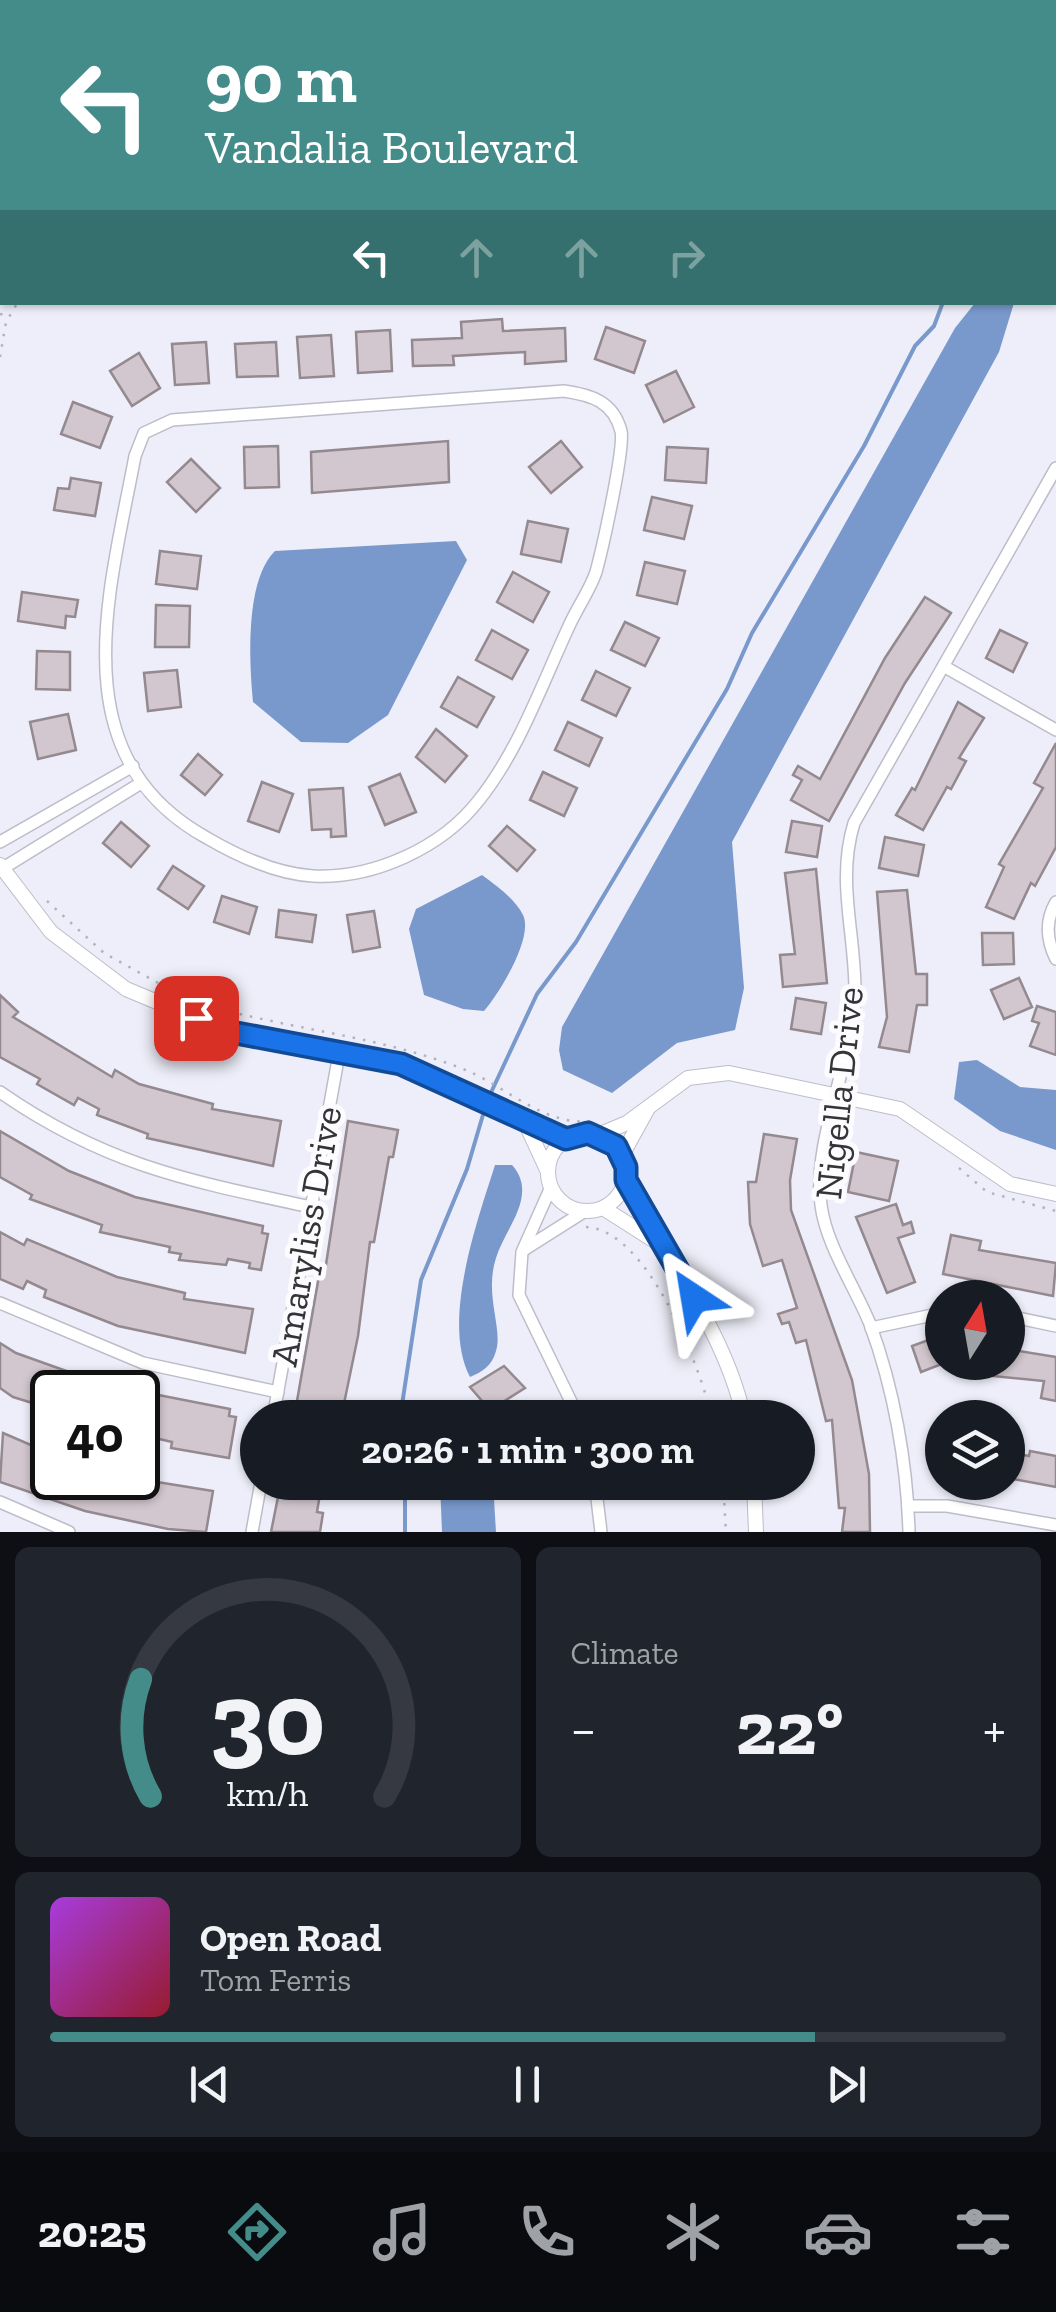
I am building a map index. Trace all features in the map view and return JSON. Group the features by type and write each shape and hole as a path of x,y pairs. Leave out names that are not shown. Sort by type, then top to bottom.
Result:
{"street":[{"path":"564,391 602,400 616,418 622,435 620,450 595,572 516,740 478,802 434,842 372,870 312,876 245,859 195,832 141,783 133,766 111,722 104,646 138,441 153,426 172,420 258,412 564,391"},
{"name":"Nigella Drive","path":"909,1532 908,1473 871,1328 821,1205 835,1095 855,996 844,887 846,852 854,823 1056,468"},
{"path":"944,666 1056,730"},
{"path":"0,842 133,766"},
{"path":"141,783 1,868 51,932 126,989 231,1032 401,1064 566,1139 628,1124 688,1078 729,1073 900,1109 1010,1184 1056,1194"},
{"path":"1056,902 1048,915 1049,945 1056,959"},
{"name":"Amaryliss Drive","path":"276,1400 339,1054"},
{"path":"0,1092 102,1153 179,1178 311,1207"},
{"path":"650,1105 622,1155 626,1180 658,1244 712,1326 738,1400"},
{"path":"524,1120 565,1204 586,1211"},
{"path":"598,1134 622,1155"},
{"path":"566,1139 557,1148 550,1180 522,1252 523,1310 569,1400"},
{"path":"522,1252 586,1211 603,1208 621,1192 626,1180"},
{"path":"603,1208 658,1244"},
{"path":"0,1302 143,1363 278,1392"},
{"path":"871,1328 925,1317"},
{"path":"1025,1320 1056,1326"},
{"path":"252,1532 258,1500"},
{"path":"597,1500 601,1532"},
{"path":"755,1500 756,1532"},
{"path":"0,1502 69,1532"},
{"path":"908,1506 947,1506 1056,1525"}],"path":[{"path":"0,357 16,305"},
{"path":"0,314 10,316"},
{"path":"48,902 104,952 178,994"},
{"path":"193,1001 380,1040 484,1079 551,1114 574,1121 602,1118"},
{"path":"581,1228 603,1230 635,1256 682,1330 706,1400"},
{"path":"724,1500 726,1532"}],"water":[{"path":"973,305 1013,305 999,352 732,842 744,988 735,1030 677,1043 612,1093 563,1070 559,1050 562,1027 955,328"},
{"path":"456,541 467,560 388,715 348,743 301,742 253,702 250,644 254,601 265,564 275,551"},
{"path":"482,875 515,904 525,925 513,965 484,1011 463,1009 424,995 409,929 416,909"},
{"path":"977,1060 1020,1087 1056,1090 1056,1150 1000,1131 954,1099 959,1062"},
{"path":"495,1165 512,1165 519,1176 521,1200 493,1272 496,1351 486,1368 470,1377 462,1354 460,1301"},
{"path":"441,1500 494,1500 496,1532 442,1532"}],"building":[{"path":"502,319 503,331 565,328 566,361 525,364 525,352 453,356 454,365 413,366 412,340 462,338 461,322"},
{"path":"606,327 645,341 634,373 595,359"},
{"path":"390,330 392,371 358,373 356,332"},
{"path":"331,335 334,376 300,378 297,337"},
{"path":"206,342 209,383 175,385 172,344"},
{"path":"276,342 278,376 237,377 235,344"},
{"path":"139,353 160,388 132,406 110,371"},
{"path":"676,371 694,407 664,422 646,385"},
{"path":"73,402 112,417 100,448 61,434"},
{"path":"448,441 449,482 312,493 311,452"},
{"path":"561,441 582,467 551,493 529,467"},
{"path":"278,446 279,487 245,488 244,447"},
{"path":"667,447 708,449 706,483 665,480"},
{"path":"191,459 220,488 196,512 167,482"},
{"path":"71,478 101,483 95,516 54,510 58,488 69,489"},
{"path":"652,497 692,506 684,539 644,530"},
{"path":"528,521 568,529 561,562 521,554"},
{"path":"160,551 201,556 197,589 156,584"},
{"path":"645,562 685,571 677,604 637,595"},
{"path":"513,572 549,592 533,622 497,602"},
{"path":"22,592 78,600 75,617 66,616 65,628 18,621"},
{"path":"925,597 951,613 905,683 829,821 791,800 802,780 793,775 798,766 820,779 885,658"},
{"path":"156,605 190,606 189,647 155,647"},
{"path":"625,622 659,638 645,666 611,650"},
{"path":"492,630 528,650 512,679 476,660"},
{"path":"1000,630 1027,643 1013,672 986,658"},
{"path":"37,651 70,652 70,690 36,689"},
{"path":"177,670 181,707 148,711 144,673"},
{"path":"596,671 630,688 616,716 582,700"},
{"path":"458,677 494,697 477,727 441,707"},
{"path":"958,702 984,718 959,758 966,761 951,789 947,787 923,830 896,815 912,788 915,790"},
{"path":"68,714 76,750 38,759 30,722"},
{"path":"568,722 602,738 589,766 555,750"},
{"path":"436,729 467,756 445,782 416,757"},
{"path":"1056,743 1056,847 1035,886 1031,883 1014,919 986,907 1004,867 999,864 1043,788 1034,783"},
{"path":"198,754 222,775 205,795 181,775"},
{"path":"543,772 577,788 564,816 530,800"},
{"path":"400,774 416,812 385,825 369,787"},
{"path":"262,782 293,794 279,832 248,821"},
{"path":"343,788 346,836 331,837 331,829 312,830 309,790"},
{"path":"792,821 822,826 817,857 786,852"},
{"path":"121,822 149,846 131,867 103,843"},
{"path":"507,826 535,850 517,871 489,846"},
{"path":"885,837 924,845 918,876 879,868"},
{"path":"173,866 204,886 188,909 158,889"},
{"path":"816,869 827,983 783,987 780,955 795,954 785,873"},
{"path":"907,890 916,974 927,974 927,1005 917,1005 909,1052 879,1047 887,1017 877,892"},
{"path":"222,896 257,907 249,934 214,922"},
{"path":"279,910 316,915 312,942 276,937"},
{"path":"374,911 380,947 353,952 347,915"},
{"path":"982,933 1013,933 1014,964 983,965"},
{"path":"1019,978 1032,1007 1004,1019 991,990"},
{"path":"0,995 18,1012 13,1017 112,1077 115,1070 139,1084 213,1104 212,1109 281,1121 273,1166 147,1138 148,1134 97,1115 99,1109 78,1098 74,1105 37,1084 40,1079 0,1057"},
{"path":"796,998 826,1003 821,1034 791,1029"},
{"path":"1037,1006 1056,1012 1056,1055 1030,1046 1039,1023 1032,1021"},
{"path":"348,1121 398,1130 393,1157 389,1157 374,1242 370,1242 345,1400 297,1400 320,1270 325,1271"},
{"path":"0,1131 69,1171 135,1197 263,1226 262,1233 268,1234 261,1270 249,1268 250,1263 228,1259 226,1265 179,1260 181,1254 169,1252 170,1247 100,1232 102,1225 30,1199 32,1195 0,1177"},
{"path":"764,1134 797,1139 790,1180 791,1210 852,1380 869,1474 870,1532 842,1532 845,1508 839,1508 832,1420 826,1421 806,1340 796,1343 789,1322 782,1324 778,1314 797,1308 782,1260 763,1266 750,1224 748,1182 756,1182"},
{"path":"856,1152 898,1161 889,1201 848,1192"},
{"path":"896,1204 903,1225 911,1222 914,1233 898,1238 915,1282 887,1293 856,1217"},
{"path":"0,1232 24,1245 27,1239 117,1277 185,1293 184,1299 253,1309 245,1353 118,1326 44,1297 46,1290 27,1281 23,1289 0,1279"},
{"path":"951,1235 981,1241 979,1250 1056,1263 1053,1296 1025,1290 1025,1280 973,1280 943,1274"},
{"path":"925,1341 925,1370 921,1372 912,1346"},
{"path":"0,1343 64,1370 30,1370 30,1402 0,1388"},
{"path":"1025,1352 1056,1357 1056,1401 1041,1398 1044,1381 1025,1379"},
{"path":"504,1366 525,1388 506,1400 481,1400 470,1387"},
{"path":"160,1395 230,1409 229,1416 236,1417 229,1458 171,1448 172,1442 160,1439"},
{"path":"3,1433 30,1445 30,1492 0,1482"},
{"path":"1030,1451 1056,1456 1056,1487 1025,1481 1025,1455 1029,1456"},
{"path":"160,1482 213,1491 206,1532 168,1529 53,1500 160,1500"},
{"path":"277,1500 319,1500 317,1512 323,1513 320,1532 271,1532"}],"waterway":[{"path":"488,1099 537,994 576,942 727,689 752,633 864,446 915,346 934,326 942,305"},
{"path":"403,1400 421,1280 467,1169 485,1108"},
{"path":"405,1500 405,1532"}],"route":[{"path":"196,1018 231,1032 401,1064 566,1139 588,1133 608,1139 622,1155 626,1180 658,1244 694,1298"}]}
